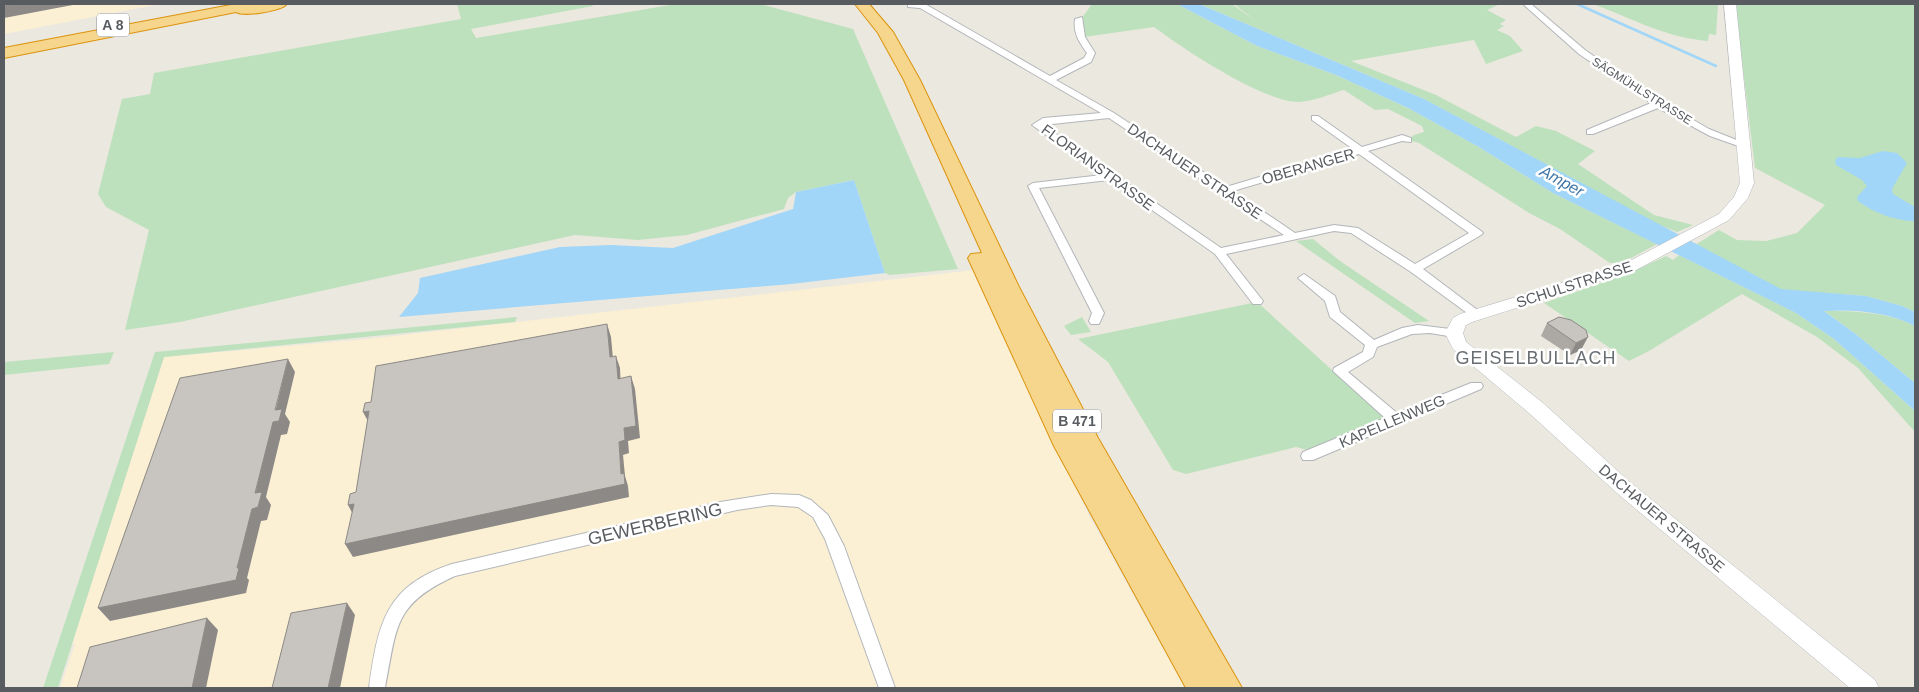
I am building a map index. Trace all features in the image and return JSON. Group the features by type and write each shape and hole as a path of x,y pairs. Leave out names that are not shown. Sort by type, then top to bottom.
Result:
{"highway":[{"name":"A 8","path":"4,46 221,4"},
{"name":"A 8","path":"4,53 257,4"},
{"path":"194,16 228,13 280,4"},
{"name":"B 471","path":"850,4 876,34 900,82 992,291 1066,446 1202,688"},
{"name":"B 471","path":"862,4 885,32 912,80 1030,330 1087,440 1227,688"}],"street":[{"name":"SÄGMÜHLSTRASSE","path":"1526,4 1577,49 1658,104 1722,139 1744,145"},
{"name":"SCHULSTRASSE","path":"1457,339 1458,322 1630,268 1691,236 1724,216 1741,198 1747,183 1730,4"},
{"name":"DACHAUER STRASSE","path":"911,5 922,6 1111,114 1294,237"},
{"path":"1051,79 1088,60 1091,53 1079,36 1077,30 1079,19"},
{"path":"1590,132 1658,104"},
{"name":"FLORIANSTRASSE","path":"1111,114 1043,121 1037,125 1219,252 1257,301"},
{"name":"OBERANGER","path":"1316,118 1361,150"},
{"name":"OBERANGER","path":"1226,190 1402,138 1408,140"},
{"path":"1361,150 1476,233 1415,269"},
{"path":"1095,321 1098,313 1033,186 1111,178"},
{"path":"1219,252 1334,228 1354,230 1415,269 1478,315"},
{"path":"1304,278 1331,298 1334,314 1372,344 1383,343 1413,329 1457,339"},
{"name":"DACHAUER STRASSE","path":"1457,339 1625,489 1867,688"},
{"path":"1372,344 1369,354 1338,371 1396,420"},
{"name":"KAPELLENWEG","path":"1308,456 1476,386"},
{"name":"GEWERBERING","path":"377,688 389,620 407,596 433,578 452,570 711,511 784,499 808,504 820,514 827,526 887,688"}],"shaded area":[{"path":"4,4 161,4 4,34"},
{"path":"975,270 1088,514 1185,688 60,688 75,644 72,644 164,357 368,339"}],"green space":[{"path":"457,4 592,4 593,6 471,29 476,38 676,4 760,4 853,29 958,269 890,275 885,273 854,180 796,192 788,198 784,209 687,235 638,240 575,235 180,322 125,330 149,230 106,207 98,194 122,99 150,94 154,73 461,19"},
{"path":"1092,4 1177,4 1257,46 1336,75 1408,108 1477,146 1553,193 1657,244 1622,263 1610,263 1560,229 1529,213 1419,143 1408,140 1414,135 1424,132 1422,126 1388,109 1375,110 1344,90 1300,102 1285,100 1267,94 1225,73 1154,27 1084,37 1079,22"},
{"path":"1199,4 1232,4 1257,22 1234,4 1500,4 1487,10 1506,20 1500,24 1504,26 1497,30 1510,36 1523,51 1486,64 1474,40 1351,61 1436,95 1516,137 1536,126 1556,131 1595,151 1578,164 1654,215 1693,225 1677,232 1655,223 1424,99"},
{"path":"1593,4 1718,4 1716,35 1709,34 1708,41 1678,36 1649,27"},
{"path":"1735,4 1915,4 1915,312 1902,306 1866,296 1781,290 1695,245 1719,230 1737,240 1766,241 1797,233 1825,205 1755,168"},
{"path":"1313,239 1340,261 1429,321 1415,323 1296,241"},
{"path":"1679,255 1796,313 1834,339 1915,411 1915,432 1858,368 1817,337 1742,294 1649,351 1629,361 1544,303 1630,273 1666,256 1673,260"},
{"path":"1257,302 1387,420 1311,451 1296,447 1186,474 1173,470 1108,362 1078,339"},
{"path":"1823,310 1882,315 1893,317 1915,326 1915,383 1857,335"},
{"path":"517,317 515,322 164,357 58,688 43,688 155,352"},
{"path":"1082,317 1091,332 1071,335 1064,326"},
{"path":"114,352 109,364 4,375 4,362"}],"water":[{"name":"Amper","path":"1177,4 1199,4 1424,99 1781,289 1866,296 1902,306 1915,312 1915,326 1894,317 1871,312 1824,311 1857,335 1915,383 1915,411 1834,339 1796,313 1553,193 1477,146 1408,108 1336,75 1257,46"},
{"path":"1883,151 1897,153 1907,163 1892,189 1893,194 1915,207 1915,221 1885,216 1858,201 1857,197 1867,186 1862,180 1836,165 1835,160 1838,157 1860,158"},
{"path":"854,180 885,273 791,284 399,317 418,293 420,278 560,247 611,245 673,248 793,209 796,192"}],"building":[{"path":"1559,317 1571,320 1586,330 1588,337 1576,343 1547,323"},
{"path":"607,324 610,357 616,356 618,379 631,376 636,426 624,428 625,440 619,442 621,474 624,473 625,484 345,544 354,504 348,505 350,494 356,492 369,411 363,412 365,403 371,402 376,366"},
{"path":"288,359 275,410 282,409 279,421 273,422 255,493 262,492 258,507 252,509 237,568 239,568 236,580 98,608 180,378"},
{"path":"347,603 328,688 272,688 291,613"},
{"path":"207,618 192,688 77,688 90,647"}],"waterway":[{"path":"1577,4 1716,66"}],"district":[{"name":"GEISELBULLACH","path":"1536,358"}]}
